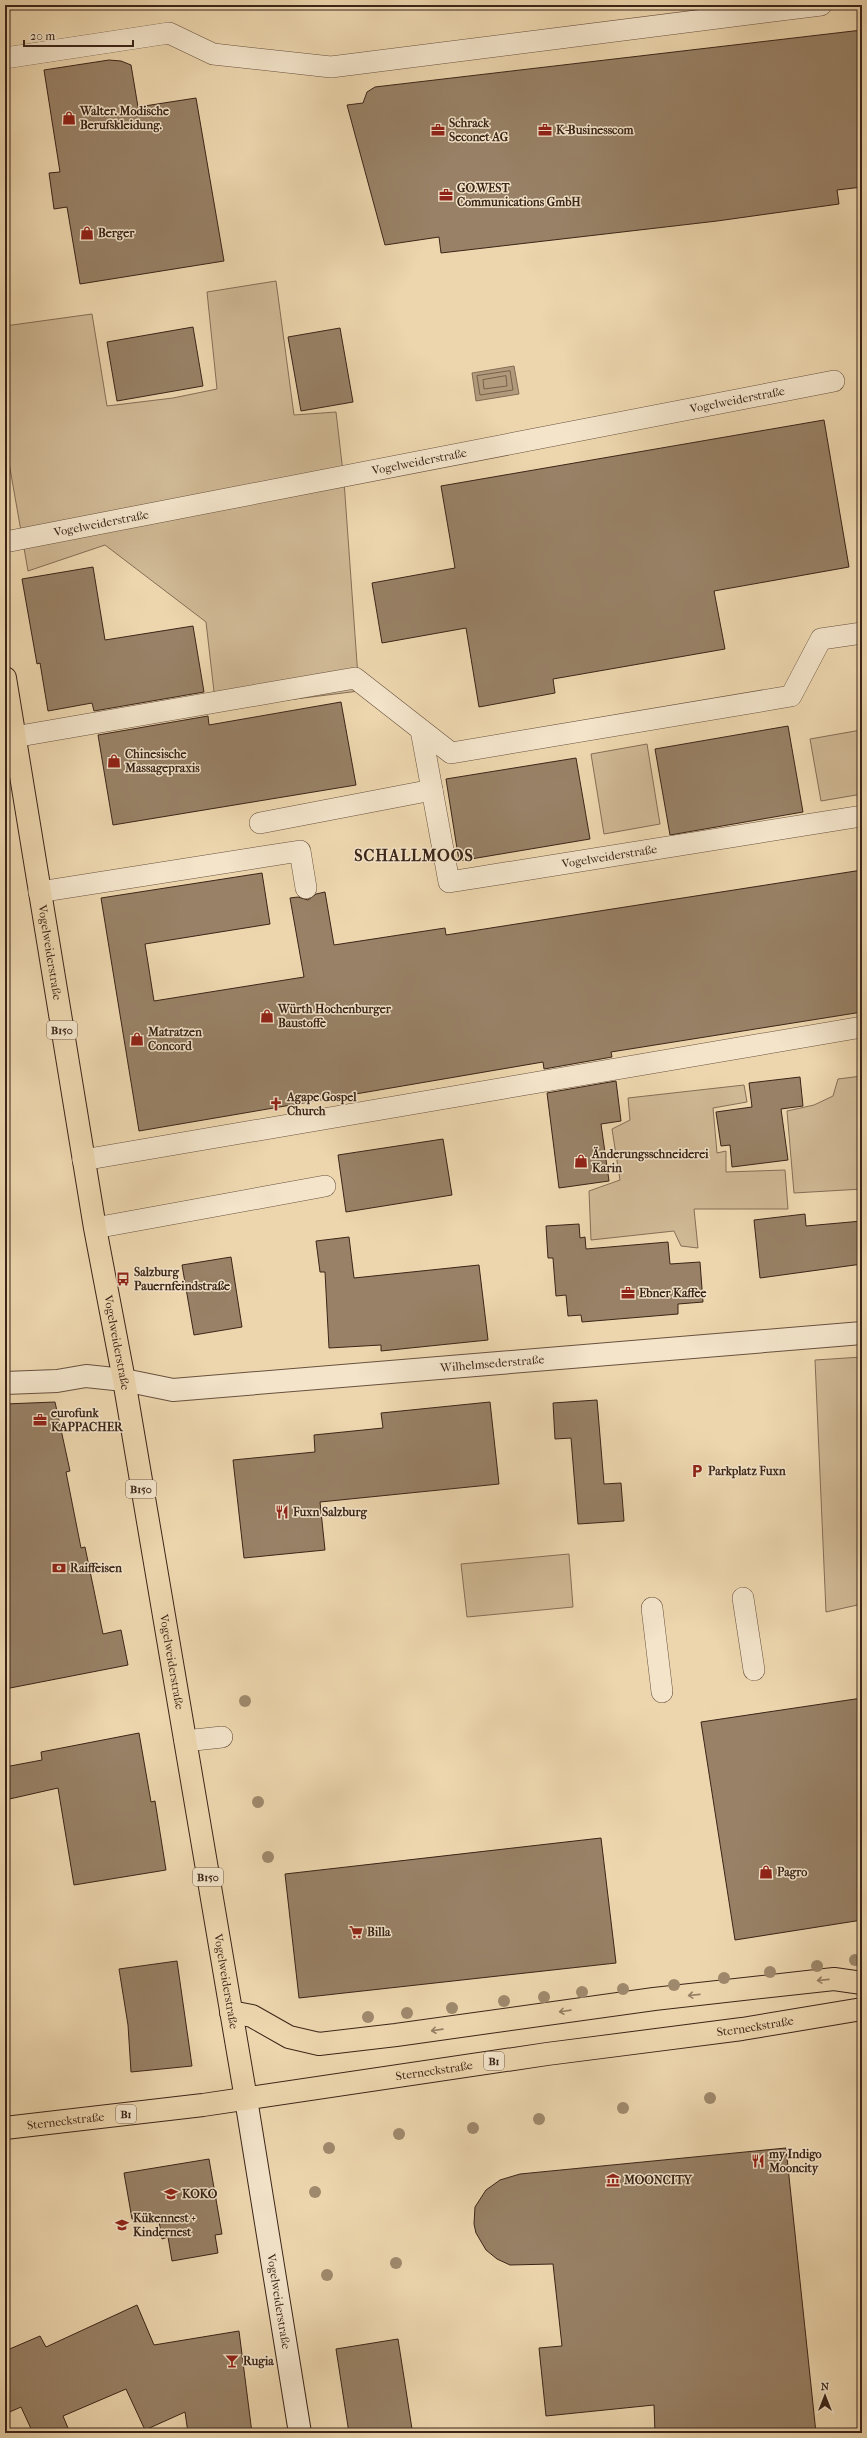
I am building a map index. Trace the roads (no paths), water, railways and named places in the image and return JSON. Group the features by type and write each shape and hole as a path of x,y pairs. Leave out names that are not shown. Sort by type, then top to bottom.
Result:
{"main road":[{"name":"Vogelweiderstraße","path":"5,678 94,1228 124,1380 246,2099"},
{"path":"231,2012 252,2016 289,2037 319,2044 396,2036 670,1997 834,1979 862,1983"},
{"name":"Sterneckstraße","path":"5,2128 246,2099 547,2054 742,2029 862,2009"}],"street":[{"name":"Wilhelmsederstraße","path":"5,1383 57,1381 86,1376 124,1380 173,1390 862,1333"},
{"name":"Vogelweiderstraße","path":"246,2099 300,2433"}],"lane":[{"path":"5,58 169,33 213,54 331,67 821,5"},
{"name":"Vogelweiderstraße","path":"5,542 834,381"},
{"path":"14,737 355,678 451,753 791,696 821,639 862,633"},
{"name":"Vogelweiderstraße","path":"421,730 449,882 862,816"},
{"path":"260,823 432,790"},
{"name":"Vogelweiderstraße","path":"39,892 300,851 306,888"},
{"path":"83,1160 862,1027"},
{"path":"94,1228 325,1186"},
{"path":"743,1598 754,1670"},
{"path":"652,1608 662,1692"},
{"path":"185,1741 222,1737"}],"water":[{"path":"514,366 519,394 476,401 472,373"}],"place":[{"name":"Walter. Modische Berufskleidung.","path":"69,118"},
{"name":"Schrack Seconet AG","path":"438,130"},
{"name":"K-Businesscom","path":"545,130"},
{"name":"GO.WEST Communications GmbH","path":"446,195"},
{"name":"Berger","path":"87,233"},
{"name":"Chinesische Massagepraxis","path":"114,761"},
{"name":"Würth Hochenburger Baustoffe","path":"267,1016"},
{"name":"Matratzen Concord","path":"137,1039"},
{"name":"Agape Gospel Church","path":"276,1104"},
{"name":"Änderungsschneiderei Karin","path":"581,1161"},
{"name":"Salzburg Pauernfeindstraße","path":"123,1279"},
{"name":"Ebner Kaffee","path":"628,1293"},
{"name":"eurofunk KAPPACHER","path":"40,1420"},
{"name":"Parkplatz Fuxn","path":"697,1471"},
{"name":"Fuxn Salzburg","path":"282,1512"},
{"name":"Raiffeisen","path":"59,1568"},
{"name":"Pagro","path":"766,1872"},
{"name":"Billa","path":"356,1932"},
{"name":"my Indigo Mooncity","path":"758,2161"},
{"name":"MOONCITY","path":"613,2180"},
{"name":"KOKO","path":"171,2194"},
{"name":"Kükennest + Kindernest","path":"122,2225"},
{"name":"Rugia","path":"232,2361"}],"district":[{"name":"SCHALLMOOS","path":"414,855"}]}
